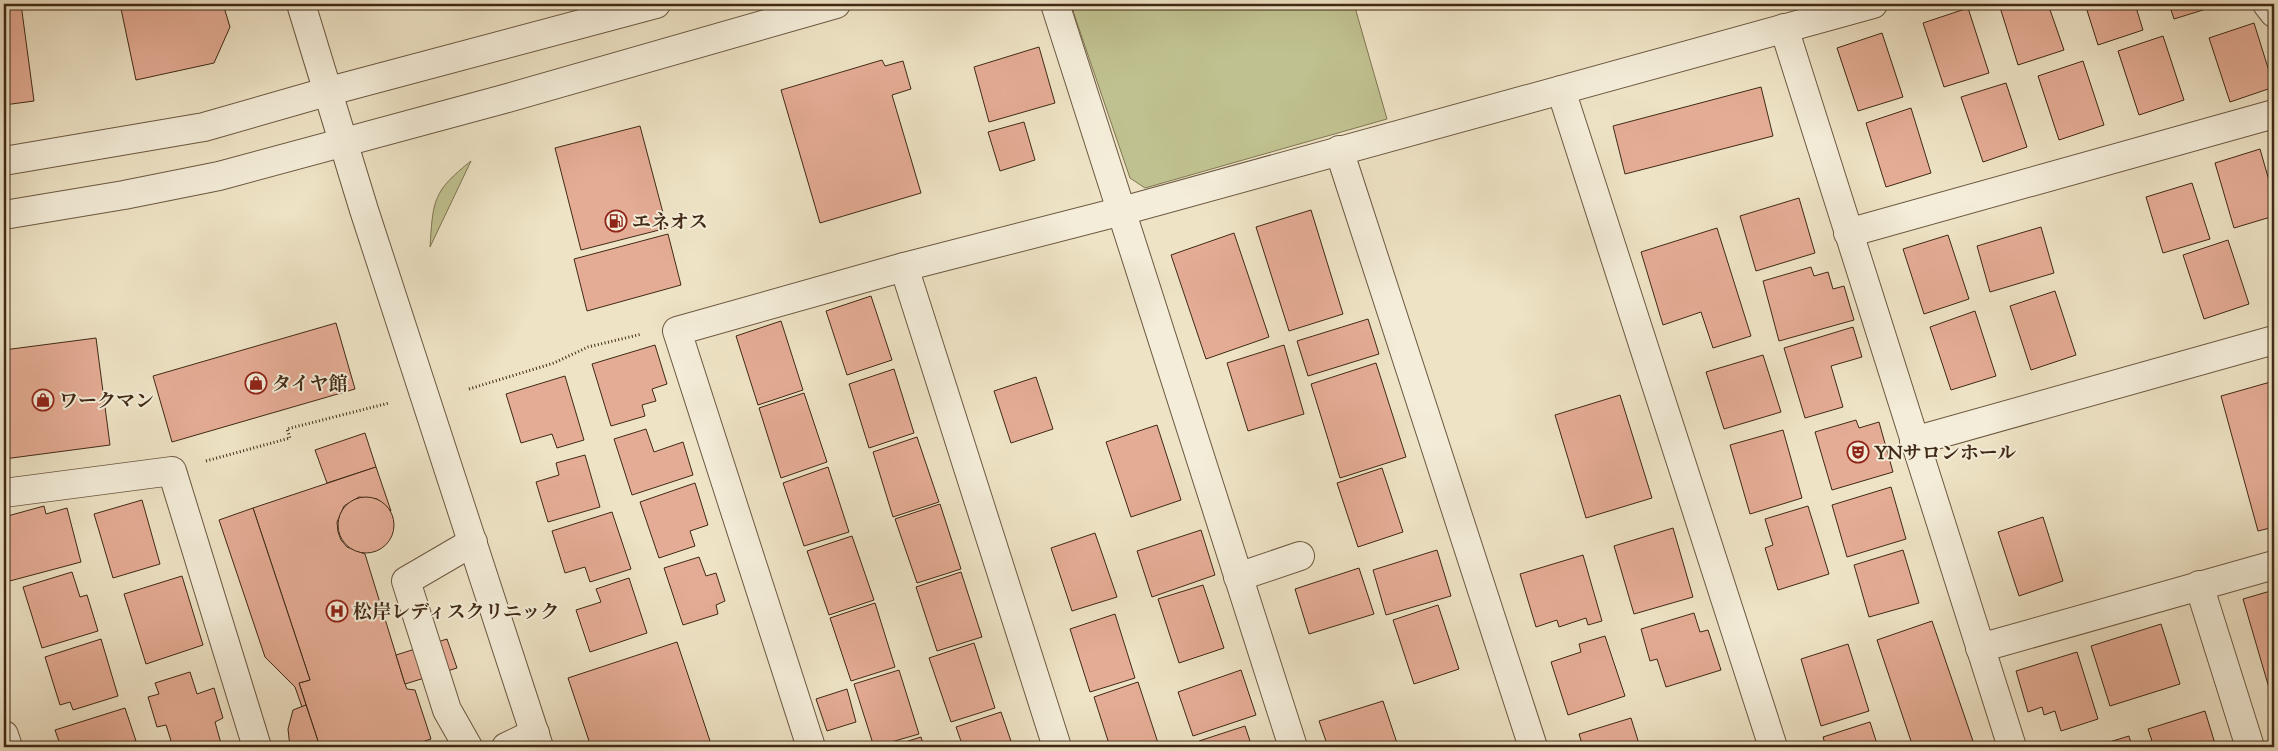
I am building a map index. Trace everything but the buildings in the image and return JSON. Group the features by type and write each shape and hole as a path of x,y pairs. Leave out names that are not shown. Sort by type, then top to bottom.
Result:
{"street":[{"path":"301,4 342,142 537,740 506,747"},
{"path":"4,161 204,127 326,92 656,4"},
{"path":"4,215 124,195 218,176 504,99 836,4"},
{"path":"1055,4 1292,747"},
{"path":"812,747 677,331 904,267 1122,211 1873,4"},
{"path":"2267,4 2274,13"},
{"path":"1784,28 2012,747"},
{"path":"1561,90 1773,747"},
{"path":"1848,234 2274,114"},
{"path":"1339,150 1533,747"},
{"path":"904,267 1057,747"},
{"path":"1914,440 2274,340"},
{"path":"4,493 172,471 257,747"},
{"path":"468,747 447,710 406,581 472,542"},
{"path":"1238,577 1300,556"},
{"path":"1980,648 2274,565"},
{"path":"2200,585 2250,747"},
{"path":"4,735 8,747"}],"path":[{"path":"469,389 554,363 588,347 660,329 677,331"},
{"path":"172,471 290,438 287,429 389,402"}],"green space":[{"path":"1078,4 1354,4 1387,119 1145,188 1130,178 1073,11"},
{"path":"471,161 430,247 432,218 437,198 449,180"}],"place":[{"name":"エネオス","path":"616,221"},
{"name":"タイヤ館","path":"256,383"},
{"name":"ワークマン","path":"43,400"},
{"name":"YNサロンホール","path":"1858,452"},
{"name":"松岸レディスクリニック","path":"337,611"}]}
